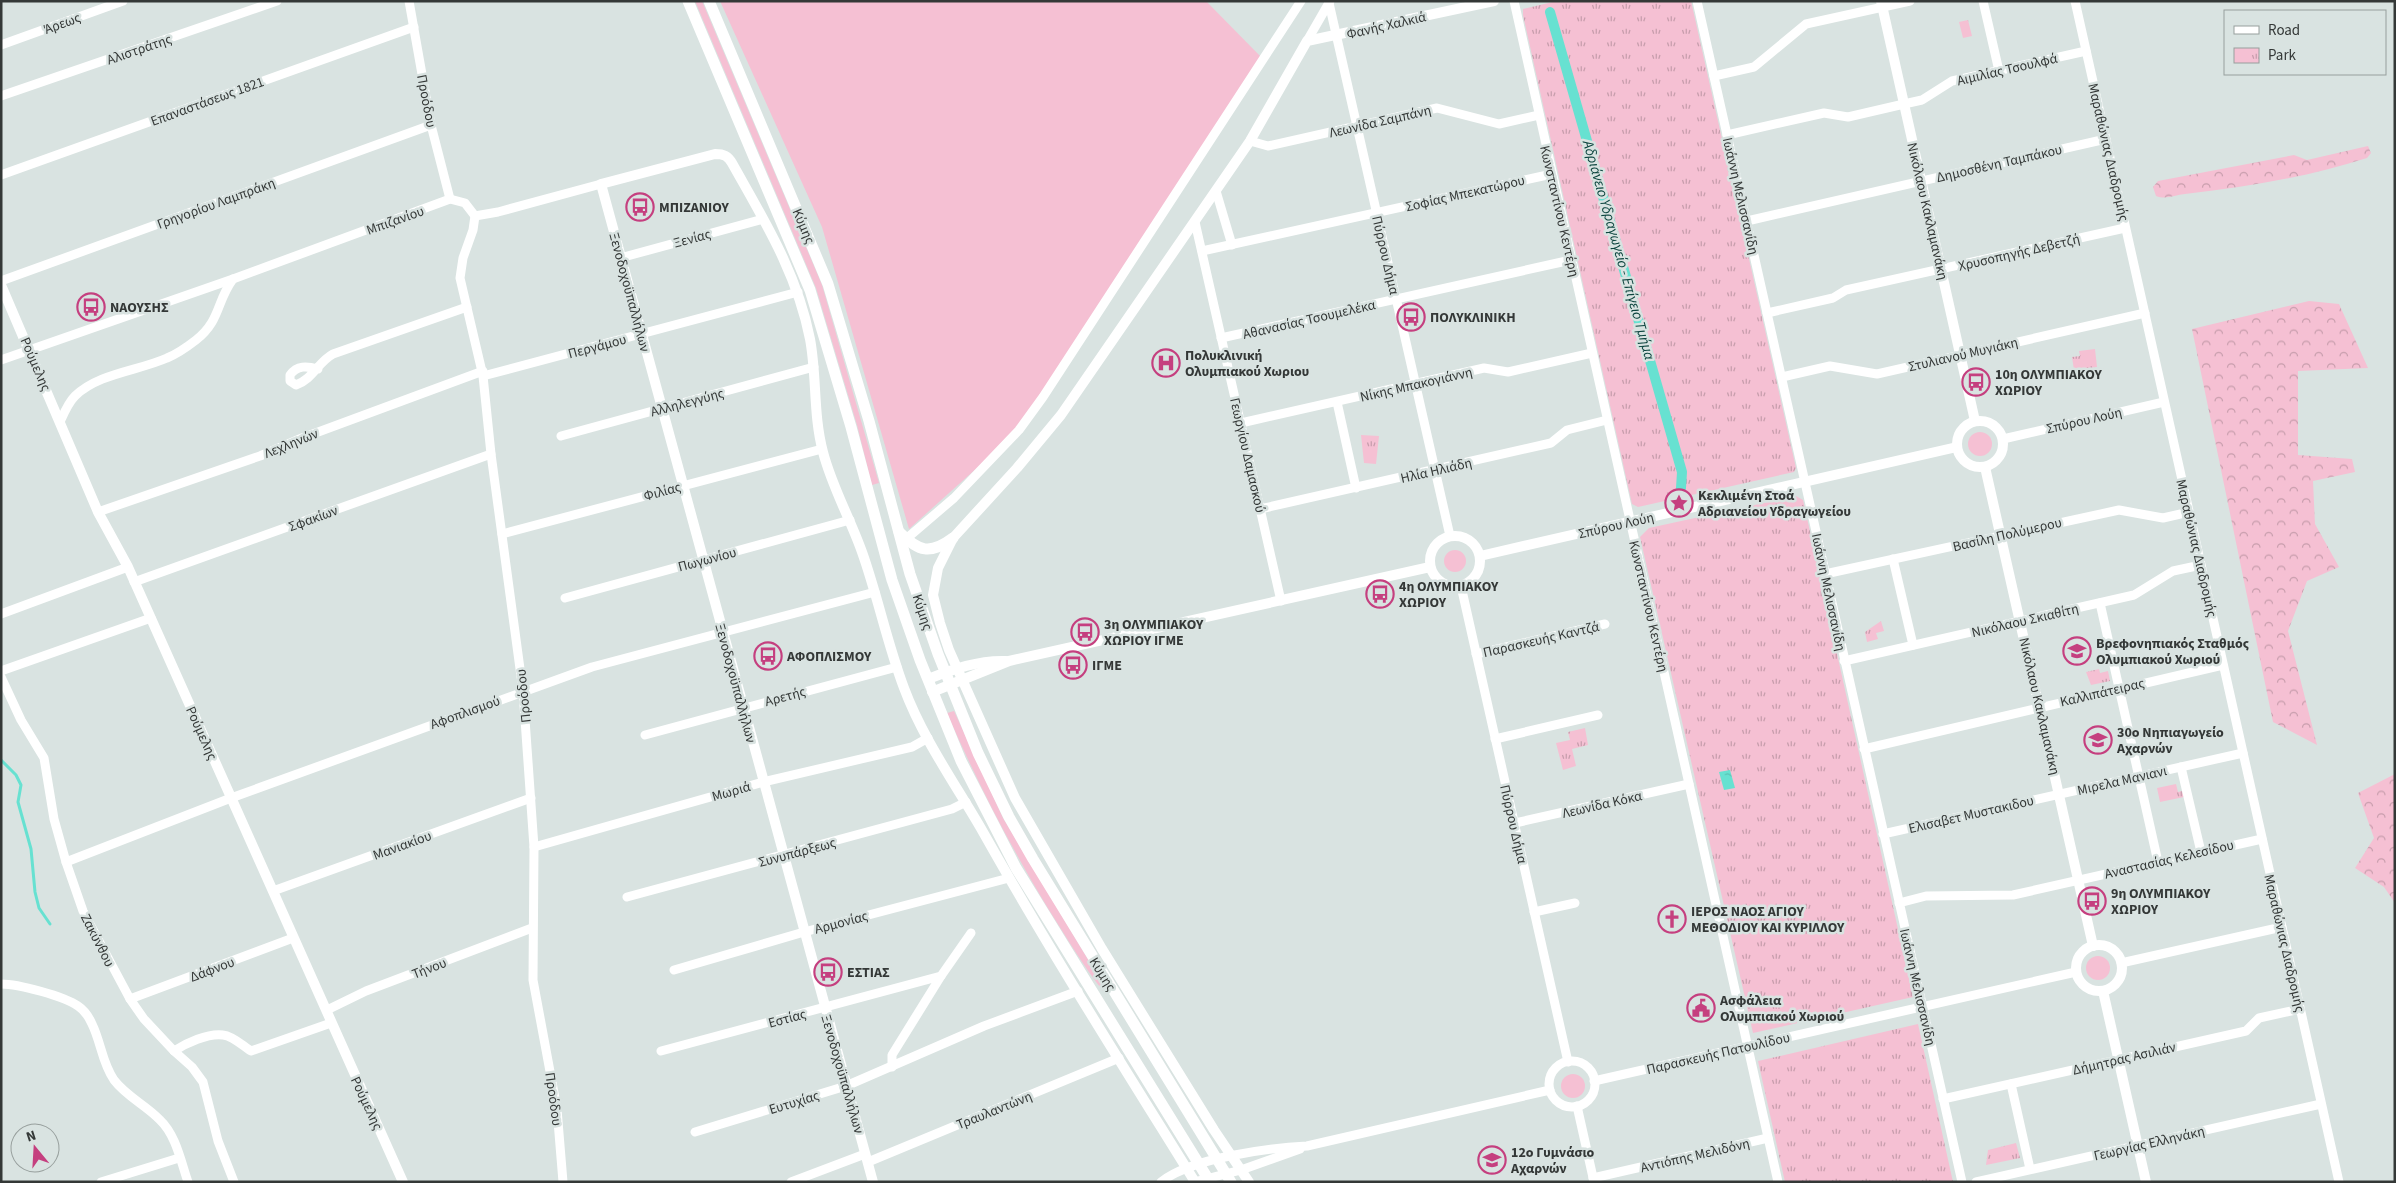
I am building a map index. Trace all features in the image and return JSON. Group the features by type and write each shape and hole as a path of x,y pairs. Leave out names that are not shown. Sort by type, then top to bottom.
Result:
{"main road":[{"name":"Κύμης","path":"688,1 810,290 851,427 892,580 932,692 980,802 1016,868 1209,1180"},
{"name":"Κύμης","path":"709,1 828,284 910,574 950,685 997,793 1033,859 1228,1178"},
{"path":"897,530 913,545 930,550 941,547 953,538"}],"street":[{"name":"Άρεως","path":"1,45 123,1"},
{"name":"Αλιστράτης","path":"1,96 277,1"},
{"name":"Προόδου","path":"409,1 431,125 450,199"},
{"path":"906,539 960,491 1019,430 1043,397 1301,1"},
{"name":"Φανής Χαλκιά","path":"1307,42 1494,1"},
{"name":"Κωνσταντίνου Κεντέρη","path":"1514,1 1778,1182"},
{"name":"Ιωάννη Μελισσανίδη","path":"1697,1 1962,1182"},
{"path":"1714,76 1754,66 1806,24 1882,4 1910,1"},
{"path":"1983,1 2000,71"},
{"name":"Μαραθώνιας Διαδρομής","path":"2075,1 2339,1182"},
{"path":"1249,1182 1198,1105 1042,847 1015,798 957,668 940,623 933,595 938,568 953,538 1017,468 1061,415 1250,141 1330,2"},
{"name":"Πύρρου Δήμα","path":"1330,2 1450,536"},
{"name":"Νικόλαου Κακλαμανάκη","path":"1882,4 1975,421"},
{"name":"Επαναστάσεως 1821","path":"1,175 414,27"},
{"name":"Αιμιλίας Τσουλφά","path":"1728,135 1824,113 1848,117 1922,100 1952,81 2086,51"},
{"name":"Λεωνίδα Σαμπάνη","path":"1250,141 1268,146 1438,108 1499,124 1539,115"},
{"name":"Γρηγορίου Λαμπράκη","path":"1,281 431,125"},
{"name":"Δημοσθένη Ταμπάκου","path":"1747,220 2106,140"},
{"path":"450,199 465,203 475,216 498,212 715,154 722,154 728,157 780,248 798,292 814,367 817,421 822,449 828,470 850,520 897,667 914,713 1008,878 1195,1182 1228,1178 1241,1170 1276,1159 1307,1146"},
{"name":"Σοφίας Μπεκατώρου","path":"1202,251 1552,174"},
{"name":"Ξενοδοχοϋπαλλήλων","path":"601,184 722,634 873,1182"},
{"path":"1216,190 1232,245"},
{"name":"Μπιζανίου","path":"1,360 233,280 450,199"},
{"name":"Προόδου","path":"475,216 473,230 460,268 483,374 491,454 523,691 534,847 533,980 557,1109 563,1182"},
{"name":"Ξενίας","path":"620,258 761,216"},
{"name":"Γεωργίου Δαμασκού","path":"1195,222 1281,601"},
{"name":"Χρυσοπηγής Δεβετζή","path":"1767,313 1834,298 1846,290 2126,228"},
{"name":"Αθανασίας Τσουμελέκα","path":"1222,338 1572,260"},
{"path":"60,422 67,407 81,391 96,383 166,359 196,340 212,326 219,312 227,287 233,280"},
{"name":"Ρούμελης","path":"1,285 30,349 98,512 128,567 404,1182"},
{"name":"Περγάμου","path":"483,374 798,292"},
{"path":"318,369 324,360 333,354 467,307"},
{"name":"Στυλιανού Μυγιάκη","path":"1782,377 1830,366 1877,374 2144,313"},
{"name":"Νίκης Μπακογιάννη","path":"1241,423 1484,368 1508,372 1592,352"},
{"name":"Αλληλεγγύης","path":"561,436 814,367"},
{"name":"Λεχληνών","path":"98,512 260,456 302,438 483,374"},
{"path":"1337,402 1356,488"},
{"name":"Σπύρου Λούη","path":"2003,438 2164,402"},
{"name":"Ηλία Ηλιάδη","path":"1260,509 1551,443 1567,430 1607,420"},
{"path":"1975,421 1988,422 1994,426 2003,438 2002,453 1998,459 1985,467 1975,467 1966,463 1960,456 1957,447 1960,431 1966,425 1975,421"},
{"name":"Σπύρου Λούη","path":"1480,556 1957,447"},
{"name":"Φιλίας","path":"502,534 822,449"},
{"name":"Σφακίων","path":"134,582 491,454"},
{"name":"Νικόλαου Κακλαμανάκη","path":"1985,467 2093,946"},
{"name":"Βασίλη Πολύμερου","path":"1825,574 2118,510 2163,518 2189,512"},
{"name":"Πωγωνίου","path":"565,598 850,520"},
{"path":"1450,536 1458,536 1472,542 1480,556 1478,571 1468,583 1461,586 1448,586 1442,583 1432,573 1430,567 1434,547 1450,536"},
{"path":"1893,559 1913,645"},
{"name":"Νικόλαου Σκιαθίτη","path":"1844,661 2134,595 2173,571 2201,565"},
{"path":"1,614 128,567"},
{"path":"932,692 1010,661 1430,567"},
{"name":"Πύρρου Δήμα","path":"1461,586 1568,1062"},
{"name":"Αφοπλισμού","path":"66,862 231,798 592,667 722,634 874,592"},
{"path":"2100,603 2158,862"},
{"path":"1,671 151,618"},
{"name":"Παρασκευής Καντζά","path":"1476,654 1605,624"},
{"path":"928,679 957,668 991,660 1010,661"},
{"name":"Καλλιπάτειρας","path":"1864,748 2223,665"},
{"name":"Αρετής","path":"645,735 742,707 897,667"},
{"name":"Ζακύνθου","path":"1,677 21,720 44,758 54,819 83,911 130,999 144,1019 192,1067 204,1082 218,1141 234,1182"},
{"path":"1495,739 1598,715"},
{"name":"Μωριά","path":"534,847 763,782 912,747 928,738"},
{"name":"Μιρελα Μανιανι","path":"2059,794 2243,753"},
{"path":"2181,767 2200,852"},
{"name":"Λεωνίδα Κόκα","path":"1515,824 1689,784"},
{"name":"Ελισαβετ Μυστακιδου","path":"1883,834 2059,794"},
{"name":"Μανιακίου","path":"273,891 531,798"},
{"name":"Συνυπάρξεως","path":"627,897 952,809 966,802"},
{"name":"Αναστασίας Κελεσίδου","path":"1899,903 1926,896 2013,895 2262,838"},
{"name":"Αρμονίας","path":"674,970 804,932 1008,878"},
{"path":"1534,912 1575,903"},
{"path":"2121,963 2282,927"},
{"name":"Τήνου","path":"327,1010 366,991 532,928"},
{"path":"892,1067 892,1055 971,932"},
{"name":"Δάφνου","path":"130,999 293,938"},
{"path":"2093,946 2111,949 2121,963 2122,972 2118,981 2112,988 2103,991 2095,991 2082,985 2076,972 2076,965 2082,953 2093,946"},
{"name":"Παρασκευής Πατουλίδου","path":"1594,1080 2076,972"},
{"name":"Εστίας","path":"661,1051 941,976"},
{"path":"1,984 32,990 73,1003 81,1009 91,1022 113,1078 125,1093 164,1124 188,1182"},
{"name":"Ευτυχίας","path":"695,1132 846,1086 984,1026 1078,991"},
{"path":"2103,991 2146,1182"},
{"name":"Δήμητρας Ασιλιάν","path":"1943,1099 2246,1031 2259,1018 2300,1009"},
{"path":"174,1051 183,1045 224,1035 251,1051 331,1023"},
{"name":"Τραυλαντώνη","path":"791,1182 867,1158 1120,1058"},
{"path":"1568,1062 1577,1062 1585,1066 1591,1072 1594,1080 1591,1097 1577,1106 1563,1106 1557,1102 1550,1090 1551,1075 1561,1064 1568,1062"},
{"path":"2011,1084 2030,1169"},
{"path":"1161,1182 1186,1167 1274,1148 1307,1146 1550,1090"},
{"name":"Γεωργίας Ελληνάκη","path":"1976,1182 2322,1104"},
{"path":"1577,1106 1594,1180"},
{"name":"Αντιόπης Μελιδόνη","path":"1594,1180 1768,1138"},
{"path":"101,1182 179,1158"}],"green space":[{"path":"695,1 702,1 822,285 879,483 872,485 857,425 816,288"},
{"path":"720,1 1206,1 1263,59 1019,430 909,529 822,227"},
{"path":"1557,1 1691,1 1796,468 1794,472 1638,507 1632,504 1523,15 1523,9"},
{"path":"1968,20 1972,36 1963,38 1959,22"},
{"path":"2368,146 2371,153 2367,158 2322,171 2277,180 2167,197 2156,196 2153,187 2158,181 2294,155 2307,160"},
{"path":"2309,301 2339,304 2368,368 2298,371 2298,455 2352,459 2355,472 2313,481 2315,524 2339,567 2307,581 2288,631 2317,745 2273,722 2192,329"},
{"path":"2095,349 2097,367 2074,370 2072,357 2080,356 2079,351"},
{"path":"1980,432 1988,436 1992,444 1988,452 1980,456 1972,452 1968,444 1972,436"},
{"path":"1361,435 1379,436 1376,464 1364,463"},
{"path":"1796,496 1803,500 1913,997 1753,1033 1640,537 1649,528"},
{"path":"1455,550 1463,553 1466,561 1463,569 1455,572 1447,569 1444,561 1447,553"},
{"path":"1881,621 1884,631 1876,633 1878,639 1867,642 1865,632"},
{"path":"2099,669 2100,673 2108,671 2110,681 2091,685 2086,672"},
{"path":"954,711 1003,818 1107,991 1104,992 1075,952 1007,838 947,713"},
{"path":"1585,728 1588,745 1572,749 1576,766 1563,770 1556,743 1570,740 1568,732"},
{"path":"2395,774 2395,903 2384,887 2355,868 2374,838 2358,793"},
{"path":"2176,784 2178,792 2182,791 2184,797 2160,802 2157,788"},
{"path":"2098,956 2106,960 2110,968 2106,976 2098,980 2090,976 2086,968 2090,960"},
{"path":"1918,1024 1953,1182 1785,1182 1758,1061"},
{"path":"1573,1074 1581,1078 1585,1086 1581,1094 1573,1098 1565,1094 1561,1086 1565,1078"},
{"path":"2016,1143 2020,1158 1986,1165 1988,1150"}],"water":[{"path":"1730,770 1735,788 1724,790 1719,772"}],"waterway":[{"name":"Αδριάνειο Υδραγωγείο - Επίγειο Τμήμα","path":"1550,12 1682,472 1681,488"},
{"path":"1,760 16,775 21,785 18,802 31,849 35,892 39,908 50,924"}],"place":[{"name":"ΜΠΙΖΑΝΙΟΥ","path":"640,207"},
{"name":"ΝΑΟΥΣΗΣ","path":"91,307"},
{"name":"ΠΟΛΥΚΛΙΝΙΚΗ","path":"1411,317"},
{"name":"Πολυκλινική Ολυμπιακού Χωριου","path":"1166,363"},
{"name":"10η ΟΛΥΜΠΙΑΚΟΥ ΧΩΡΙΟΥ","path":"1976,382"},
{"name":"Κεκλιμένη Στοά Αδριανείου Υδραγωγείου","path":"1679,503"},
{"name":"4η ΟΛΥΜΠΙΑΚΟΥ ΧΩΡΙΟΥ","path":"1380,594"},
{"name":"3η ΟΛΥΜΠΙΑΚΟΥ ΧΩΡΙΟΥ ΙΓΜΕ","path":"1085,632"},
{"name":"Βρεφονηπιακός Σταθμός Ολυμπιακού Χωριού","path":"2077,651"},
{"name":"ΑΦΟΠΛΙΣΜΟΥ","path":"768,656"},
{"name":"ΙΓΜΕ","path":"1073,665"},
{"name":"30ο Νηπιαγωγείο Αχαρνών","path":"2098,740"},
{"name":"9η ΟΛΥΜΠΙΑΚΟΥ ΧΩΡΙΟΥ","path":"2092,901"},
{"name":"ΙΕΡΟΣ ΝΑΟΣ ΑΓΙΟΥ ΜΕΘΟΔΙΟΥ ΚΑΙ ΚΥΡΙΛΛΟΥ","path":"1672,919"},
{"name":"ΕΣΤΙΑΣ","path":"828,972"},
{"name":"Ασφάλεια Ολυμπιακού Χωριού","path":"1701,1008"},
{"name":"12ο Γυμνάσιο Αχαρνών","path":"1492,1160"}]}
